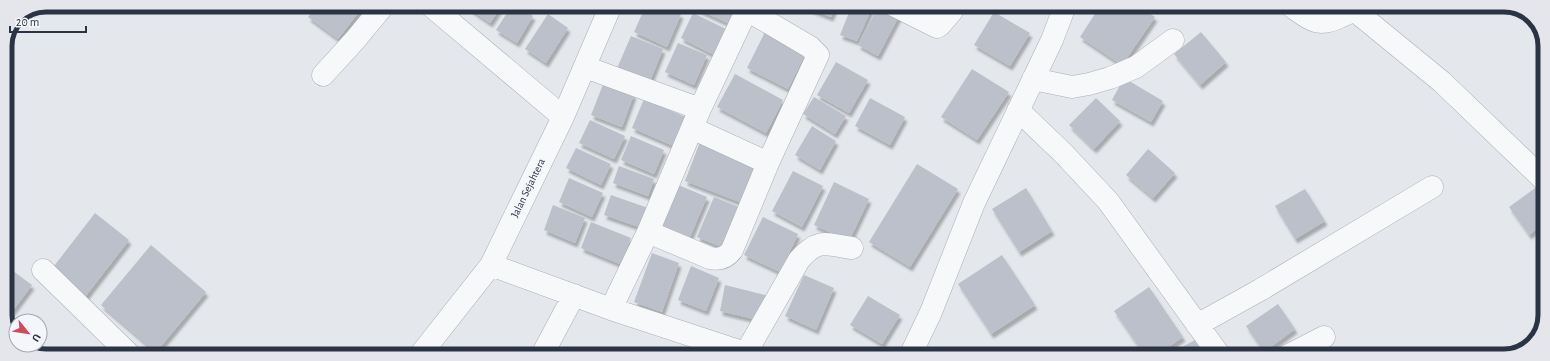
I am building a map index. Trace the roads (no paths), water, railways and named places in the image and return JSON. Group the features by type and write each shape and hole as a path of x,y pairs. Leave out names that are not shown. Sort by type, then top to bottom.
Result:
{"street":[{"path":"323,75 378,12"},
{"path":"438,12 563,117"},
{"name":"Jalan Sejahtera","path":"425,349 491,265 563,117 608,12"},
{"path":"611,309 648,232 696,119 746,12"},
{"path":"648,232 710,258 716,259 725,257 732,250 768,164 818,55 810,46 755,12"},
{"path":"905,12 936,27 940,25 951,12"},
{"path":"913,349 931,312 974,203 1052,40 1063,12"},
{"path":"1300,12 1311,20 1323,23 1348,12"},
{"path":"1362,12 1442,82 1538,174"},
{"path":"1033,79 1072,87 1089,84 1110,78 1136,67 1173,40"},
{"path":"585,67 696,119 768,164"},
{"path":"1018,110 1064,154 1108,201 1215,349"},
{"path":"1196,324 1260,290 1432,187"},
{"path":"751,349 799,260 818,244 852,248"},
{"path":"491,265 611,309 730,349"},
{"path":"43,270 124,349"},
{"path":"546,349 574,295"},
{"path":"1301,349 1324,337"}]}
